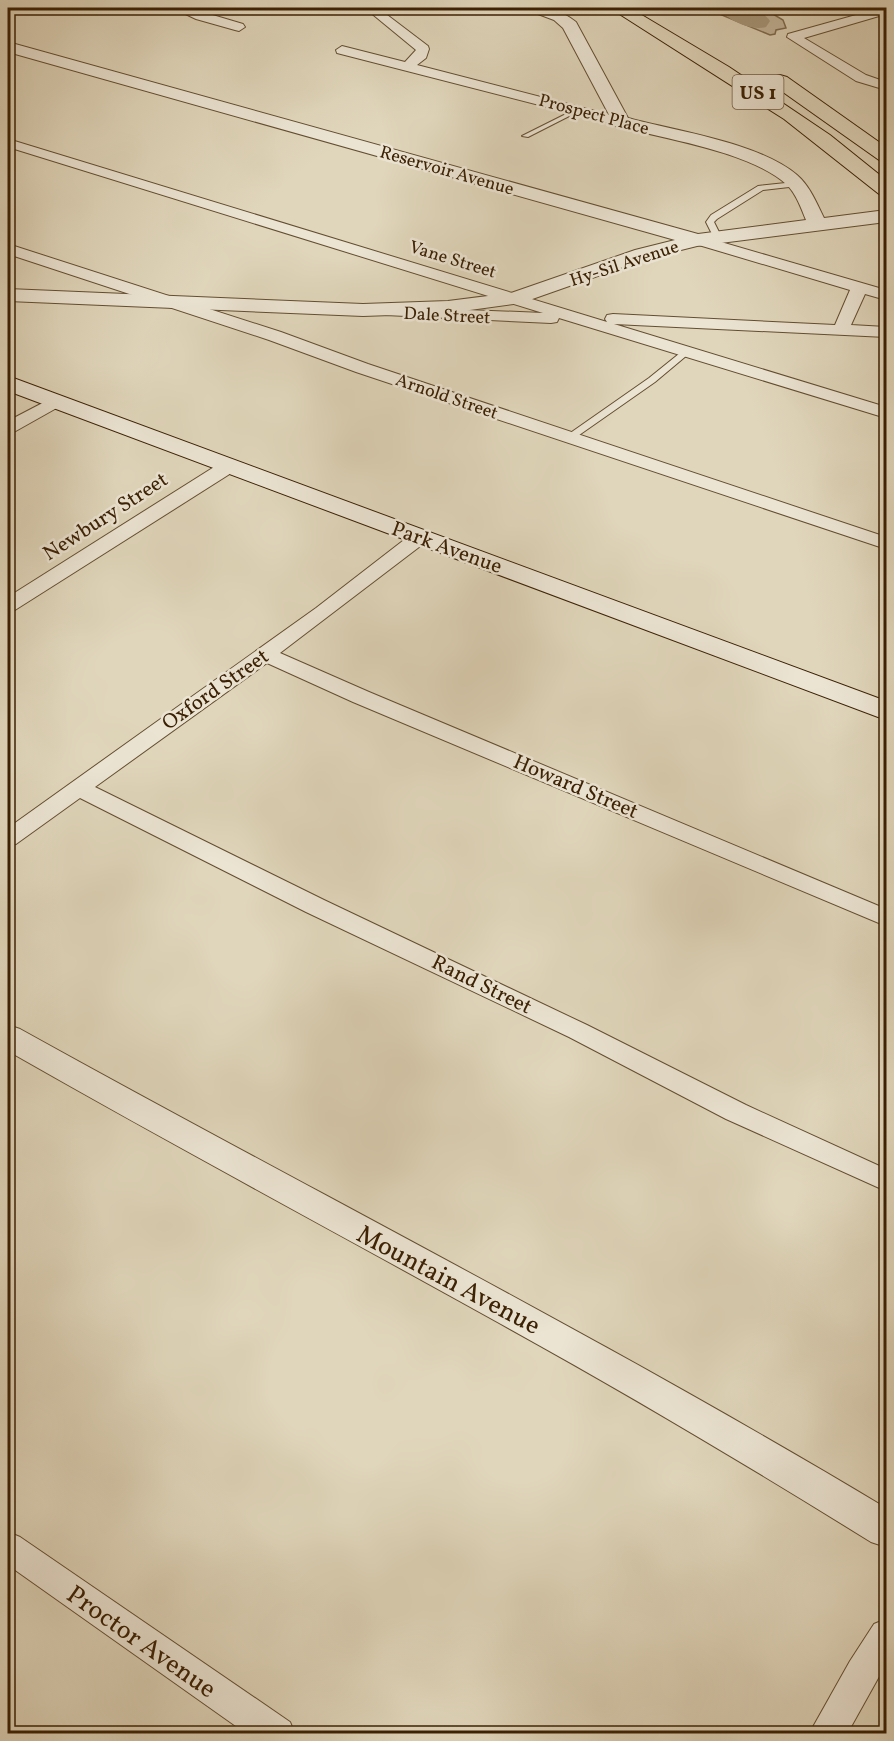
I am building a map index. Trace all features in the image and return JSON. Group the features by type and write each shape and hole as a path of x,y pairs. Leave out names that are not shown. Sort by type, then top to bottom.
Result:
{"highway":[{"name":"US 1","path":"619,8 782,108 886,190"},
{"name":"US 1","path":"770,74 820,107 886,156"}],"main road":[{"name":"Park Avenue","path":"8,382 886,711"}],"street":[{"path":"179,8 239,27"},
{"path":"371,8 423,49 421,55 408,66"},
{"path":"535,8 569,23 621,122"},
{"path":"886,8 793,36 861,78 886,86"},
{"name":"Reservoir Avenue","path":"8,47 886,294"},
{"name":"Prospect Place","path":"342,50 578,110 758,160 783,172 795,184 818,223"},
{"name":"Vane Street","path":"8,143 886,413"},
{"name":"Hy-Sil Avenue","path":"363,310 448,307 514,299 642,254 697,240 886,216"},
{"name":"Arnold Street","path":"8,249 275,336 569,438 886,543"},
{"path":"840,330 852,308 859,287"},
{"name":"Dale Street","path":"8,295 886,332"},
{"path":"8,428 56,401"},
{"name":"Newbury Street","path":"8,606 229,466"},
{"name":"Oxford Street","path":"8,839 77,787 265,654 420,537"},
{"name":"Howard Street","path":"265,654 382,706 886,918"},
{"name":"Rand Street","path":"77,787 315,906 578,1031 736,1112 886,1181"},
{"name":"Mountain Avenue","path":"8,1037 168,1127 525,1319 746,1444 886,1529"},
{"name":"Proctor Avenue","path":"8,1547 277,1734"},
{"path":"827,1734 886,1635"}],"lane":[{"path":"526,136 578,110"},
{"path":"717,236 710,222 714,217 761,188 795,184"},
{"path":"569,438 652,380 687,351"}],"shaded area":[{"path":"705,8 763,8 783,20 786,28 776,30 775,34 770,35"}],"waterway":[{"path":"732,8 757,21"}]}
